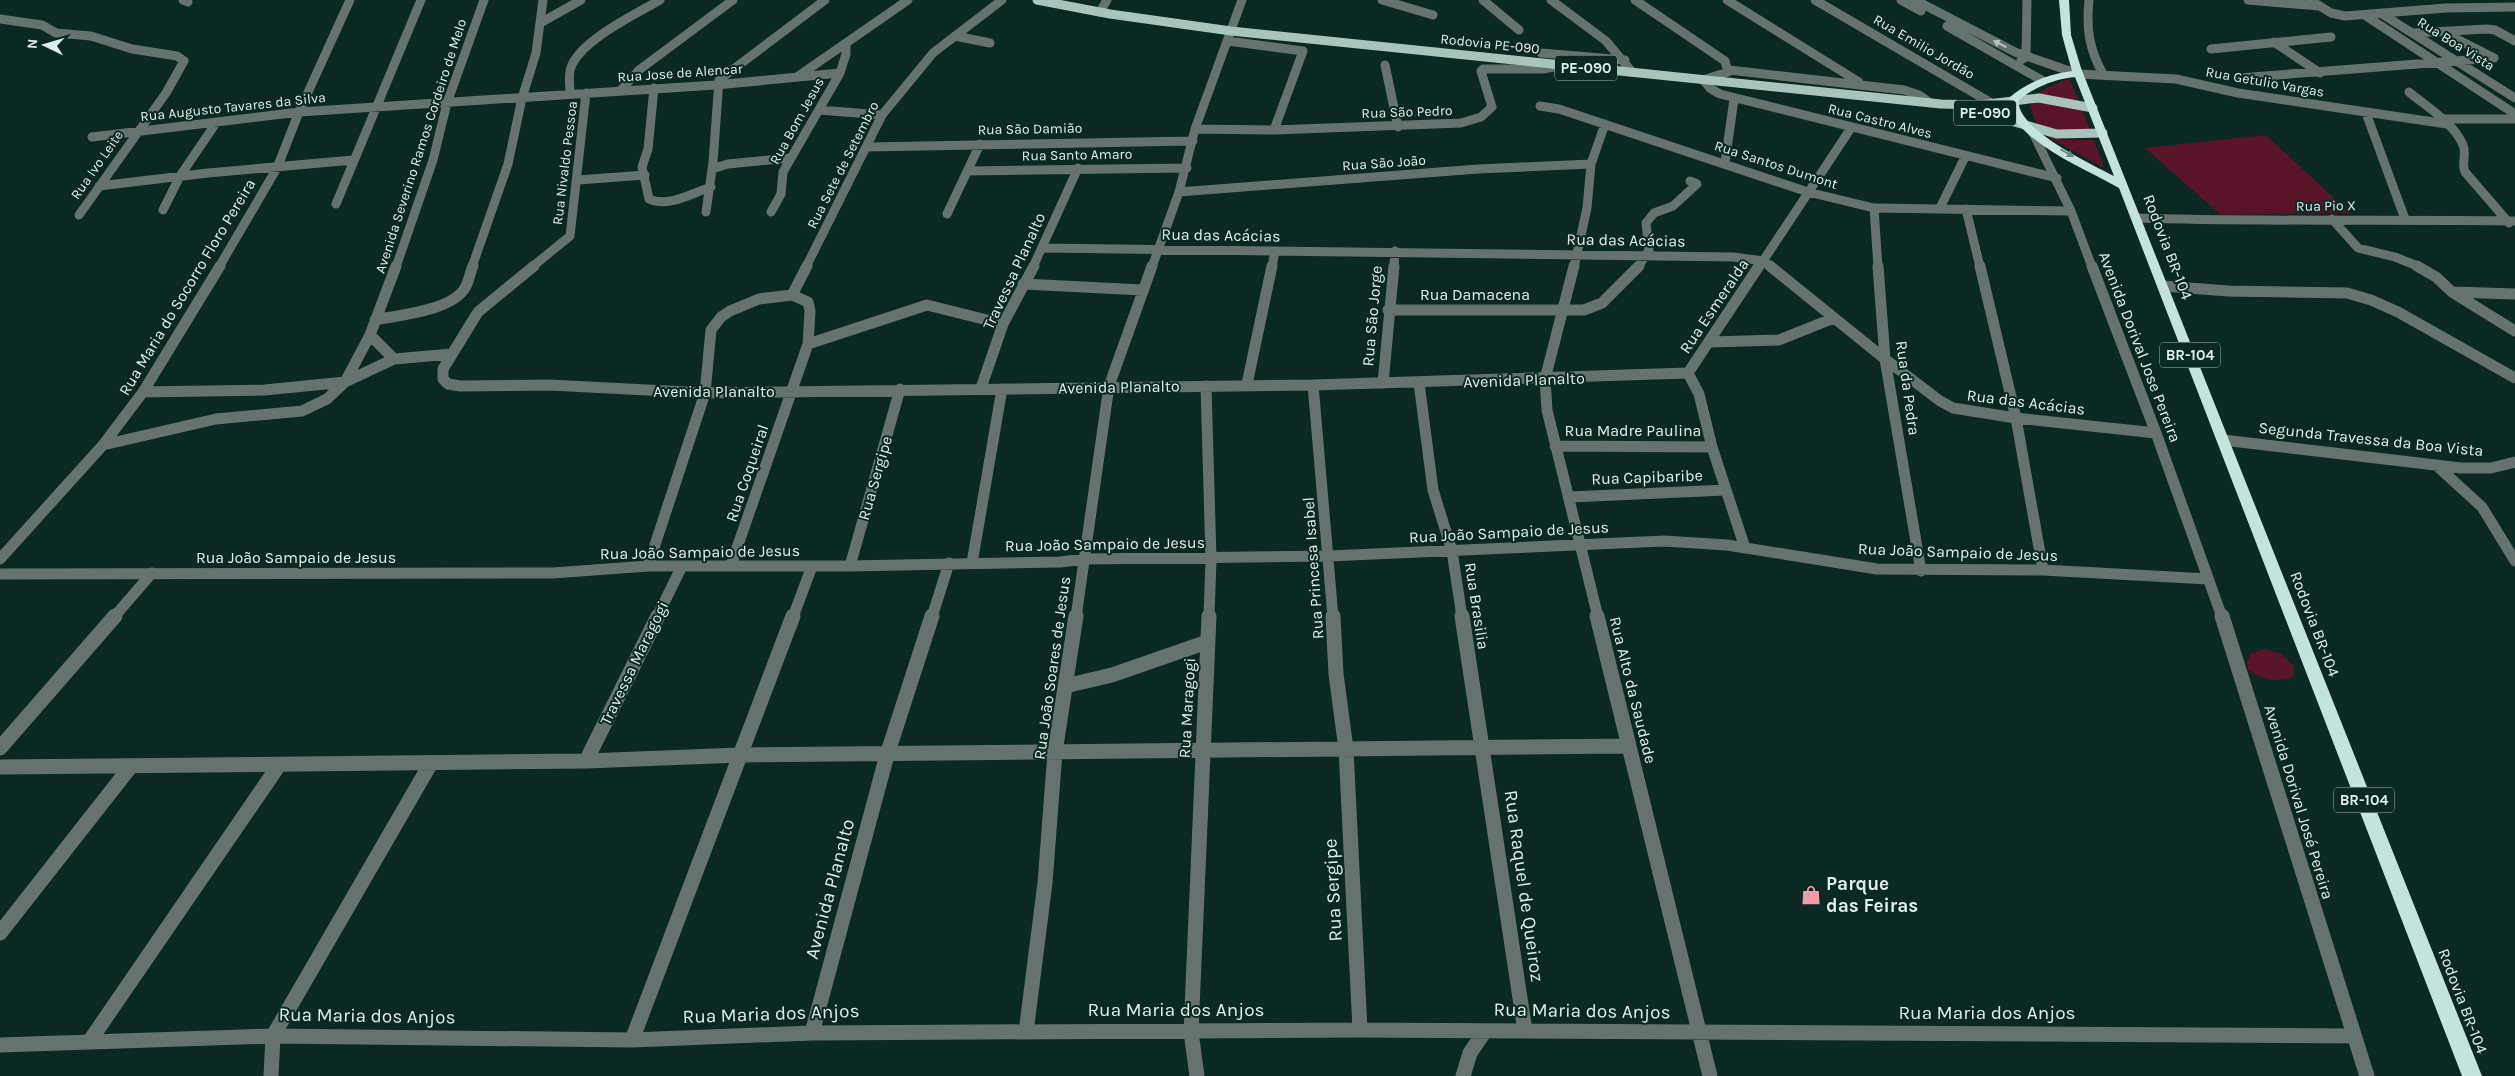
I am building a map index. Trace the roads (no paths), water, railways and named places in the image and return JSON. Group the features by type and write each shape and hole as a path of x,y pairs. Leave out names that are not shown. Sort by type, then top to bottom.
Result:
{"highway":[{"name":"Rodovia BR-104","path":"2064,0 2063,16 2066,35 2078,74 2124,186 2472,1076"},
{"path":"2014,99 2043,81 2062,75 2078,74"},
{"name":"Rodovia BR-104","path":"2014,99 2014,112 2030,129 2124,186"}],"main road":[{"name":"Rodovia PE-090","path":"1037,0 1061,2 1100,12 1229,36 1564,65 1941,104 1993,104 2014,99 2049,99 2093,108"},
{"name":"Rodovia PE-090","path":"1941,104 1983,113 2030,129 2067,136 2103,133"}],"street":[{"name":"Rua Maria do Socorro Floro Pereira","path":"0,559 103,445 143,392 228,253 277,168 299,112 350,0"},
{"path":"336,204 421,0"},
{"name":"Avenida Severino Ramos Cordeiro de Melo","path":"345,382 370,335 423,191 446,103 484,0"},
{"path":"375,320 422,310 460,294 465,288 508,164 522,98 536,53 542,22 543,0"},
{"path":"542,22 581,0"},
{"path":"570,94 569,70 578,56 600,38 660,0"},
{"path":"621,90 639,70 730,0"},
{"path":"706,212 711,187 718,94 716,85 725,73 825,0"},
{"path":"796,78 908,0"},
{"name":"Rua Sete de Setembro","path":"792,295 868,147 882,115 929,57 1002,0"},
{"path":"1100,12 1107,0"},
{"name":"Rua João Soares de Jesus","path":"1026,1032 1045,883 1055,752 1085,559 1109,386 1179,192 1187,168 1194,135 1242,0"},
{"path":"1382,0 1433,15"},
{"path":"1483,0 1519,30"},
{"path":"1551,0 1592,30 1625,60 1632,72"},
{"path":"1635,0 1716,53 1725,60 1729,70"},
{"path":"1727,0 1864,85"},
{"name":"Rua Emilio Jordão","path":"1815,0 1993,104"},
{"path":"1901,0 2043,81"},
{"name":"Rua Getulio Vargas","path":"1915,0 2026,56 2056,69 2078,74 2176,79 2238,93 2366,113 2444,121 2515,119"},
{"path":"2015,64 2026,56 2027,0"},
{"path":"2089,0 2087,41 2092,56 2103,74"},
{"path":"2248,0 2319,6"},
{"path":"2310,0 2335,15 2366,16 2486,0"},
{"path":"2446,4 2464,9 2515,7"},
{"path":"2455,4 2464,9"},
{"name":"Rua Boa Vista","path":"2382,14 2515,98"},
{"name":"Rua Boa Vista","path":"2366,16 2515,114"},
{"name":"Rua Ivo Leite","path":"0,19 42,25 59,33 90,36 119,46 182,59 184,64 78,215"},
{"path":"2414,33 2495,30 2515,41"},
{"path":"2240,78 2495,59 2442,32"},
{"path":"955,36 990,43"},
{"path":"1229,36 1303,51 1274,130"},
{"path":"2211,49 2331,37"},
{"path":"2274,42 2320,73"},
{"name":"Rua Bom Jesus","path":"771,212 781,194 781,179 790,158 840,73 846,54 846,43"},
{"path":"1541,53 1625,60"},
{"path":"1385,65 1398,127"},
{"name":"Rua São Pedro","path":"1194,135 1274,130 1456,124 1484,115 1492,106 1483,84 1481,71 1483,69 1543,69 1564,65"},
{"path":"1703,80 1724,75 1729,70"},
{"path":"1729,70 1904,90 1919,95 1930,103"},
{"name":"Rua Jose de Alencar","path":"446,103 716,85 840,73"},
{"name":"Rua Castro Alves","path":"1703,80 1711,90 1734,99 2057,178"},
{"path":"654,88 649,144 642,167 649,199 652,202 665,202 711,187"},
{"path":"2409,92 2444,121 2460,139 2464,149 2462,165 2465,172 2511,221 2515,230"},
{"name":"Rua Nivaldo Pessoa","path":"452,354 478,312 570,236 578,180 586,93"},
{"path":"1725,163 1734,99"},
{"name":"Rua Augusto Tavares da Silva","path":"92,136 299,112 446,103"},
{"name":"Rua Santos Dumont","path":"1540,106 1559,109 1808,192 1874,208 2071,211"},
{"path":"819,110 882,115"},
{"path":"2366,113 2405,219"},
{"path":"164,210 180,176 216,123"},
{"name":"Rua Alto da Saudade","path":"1605,124 1591,164 1586,208 1577,254 1545,379 1547,410 1570,497 1578,544 1710,1076"},
{"name":"Rua Esmeralda","path":"1745,548 1712,447 1699,394 1688,373 1851,128"},
{"name":"Avenida Dorival Jose Pereira","path":"2030,129 2057,178 2071,211 2156,433 2208,579"},
{"name":"Rua São Damião","path":"868,147 1194,135"},
{"path":"947,214 980,144"},
{"path":"1940,208 1965,157"},
{"path":"712,169 728,164 790,158"},
{"path":"99,186 180,176 353,160"},
{"name":"Rua São João","path":"1179,192 1478,170 1591,164"},
{"name":"Rua Santo Amaro","path":"968,172 1078,168 1187,168"},
{"name":"Travessa Planalto","path":"981,388 1003,324 1043,248 1078,168"},
{"path":"578,180 645,175"},
{"path":"1562,311 1580,311 1596,307 1612,294 1648,255 1650,244 1646,224 1654,213 1682,199 1697,184 1690,181"},
{"name":"Rua da Pedra","path":"1874,208 1885,359 1921,570"},
{"path":"1966,209 2016,418 2043,570"},
{"name":"Rua Pio X","path":"2136,218 2226,221 2405,219 2511,221"},
{"path":"2332,219 2358,248 2408,261 2436,277 2452,292 2515,332"},
{"name":"Rua das Acácias","path":"1043,248 1648,255 1764,261 1885,359 1940,401 1953,408 2016,418 2156,433"},
{"path":"1247,384 1275,251"},
{"name":"Rua São Jorge","path":"1383,382 1388,310 1395,251"},
{"path":"1023,284 1143,290"},
{"path":"2162,286 2228,291 2347,293 2359,296 2398,312 2515,378"},
{"path":"2452,292 2515,294"},
{"path":"648,566 705,393 711,330 715,323 740,305 772,297 792,295"},
{"name":"Rua Coqueiral","path":"731,565 808,344 810,310 808,302 792,295"},
{"path":"808,344 927,305 942,307 967,316 1003,324"},
{"name":"Rua Damacena","path":"1388,310 1562,311"},
{"path":"1710,342 1779,340 1834,318"},
{"path":"370,335 394,359"},
{"path":"103,445 216,419 302,411 327,399 345,382 394,359 452,354"},
{"name":"Avenida Planalto","path":"452,354 443,370 443,379 448,384 460,386 550,385 705,393 1247,384 1313,385 1383,382 1419,383 1688,373"},
{"path":"143,392 265,390 345,382"},
{"name":"Rua Brasilia","path":"1419,383 1433,490 1440,524 1452,551 1483,747"},
{"name":"Rua Princesa Isabel","path":"1313,385 1329,556 1336,674 1346,749"},
{"name":"Rua Maragogi","path":"1191,1032 1211,559 1206,386"},
{"name":"Rua Sergipe","path":"850,566 900,389"},
{"path":"972,562 1002,389"},
{"name":"Segunda Travessa da Boa Vista","path":"2223,440 2436,465 2491,468 2515,462"},
{"name":"Rua Madre Paulina","path":"1555,446 1712,447"},
{"path":"2436,465 2482,507 2515,561"},
{"name":"Rua Capibaribe","path":"1570,497 1726,490"},
{"name":"Rua João Sampaio de Jesus","path":"0,574 553,573 648,566 850,566 972,562 1060,562 1085,559 1211,559 1329,556 1664,541 1708,543 1877,569 2043,570 2208,579"},
{"name":"Avenida Planalto","path":"812,1033 887,755 949,563"},
{"name":"Travessa Maragogi","path":"586,761 682,566"},
{"path":"632,1040 812,566"},
{"path":"0,748 152,573"},
{"name":"Avenida Dorival José Pereira","path":"2208,579 2243,677 2367,1076"},
{"path":"1065,686 1112,675 1207,642"},
{"path":"0,766 279,765 586,761 740,755 1629,746"},
{"name":"Rua Raquel de Queiroz","path":"1483,747 1525,1031"},
{"name":"Rua Sergipe","path":"1346,749 1360,1030"},
{"path":"271,1076 273,1036 431,763"},
{"path":"89,1042 279,765"},
{"path":"0,933 131,766"},
{"name":"Rua Maria dos Anjos","path":"0,1045 273,1036 632,1040 812,1033 1360,1030 2353,1036"},
{"path":"1463,1076 1470,1053 1485,1031"},
{"path":"1191,1032 1197,1076"}],"place":[{"name":"Parque das Feiras","path":"1811,895"}]}
